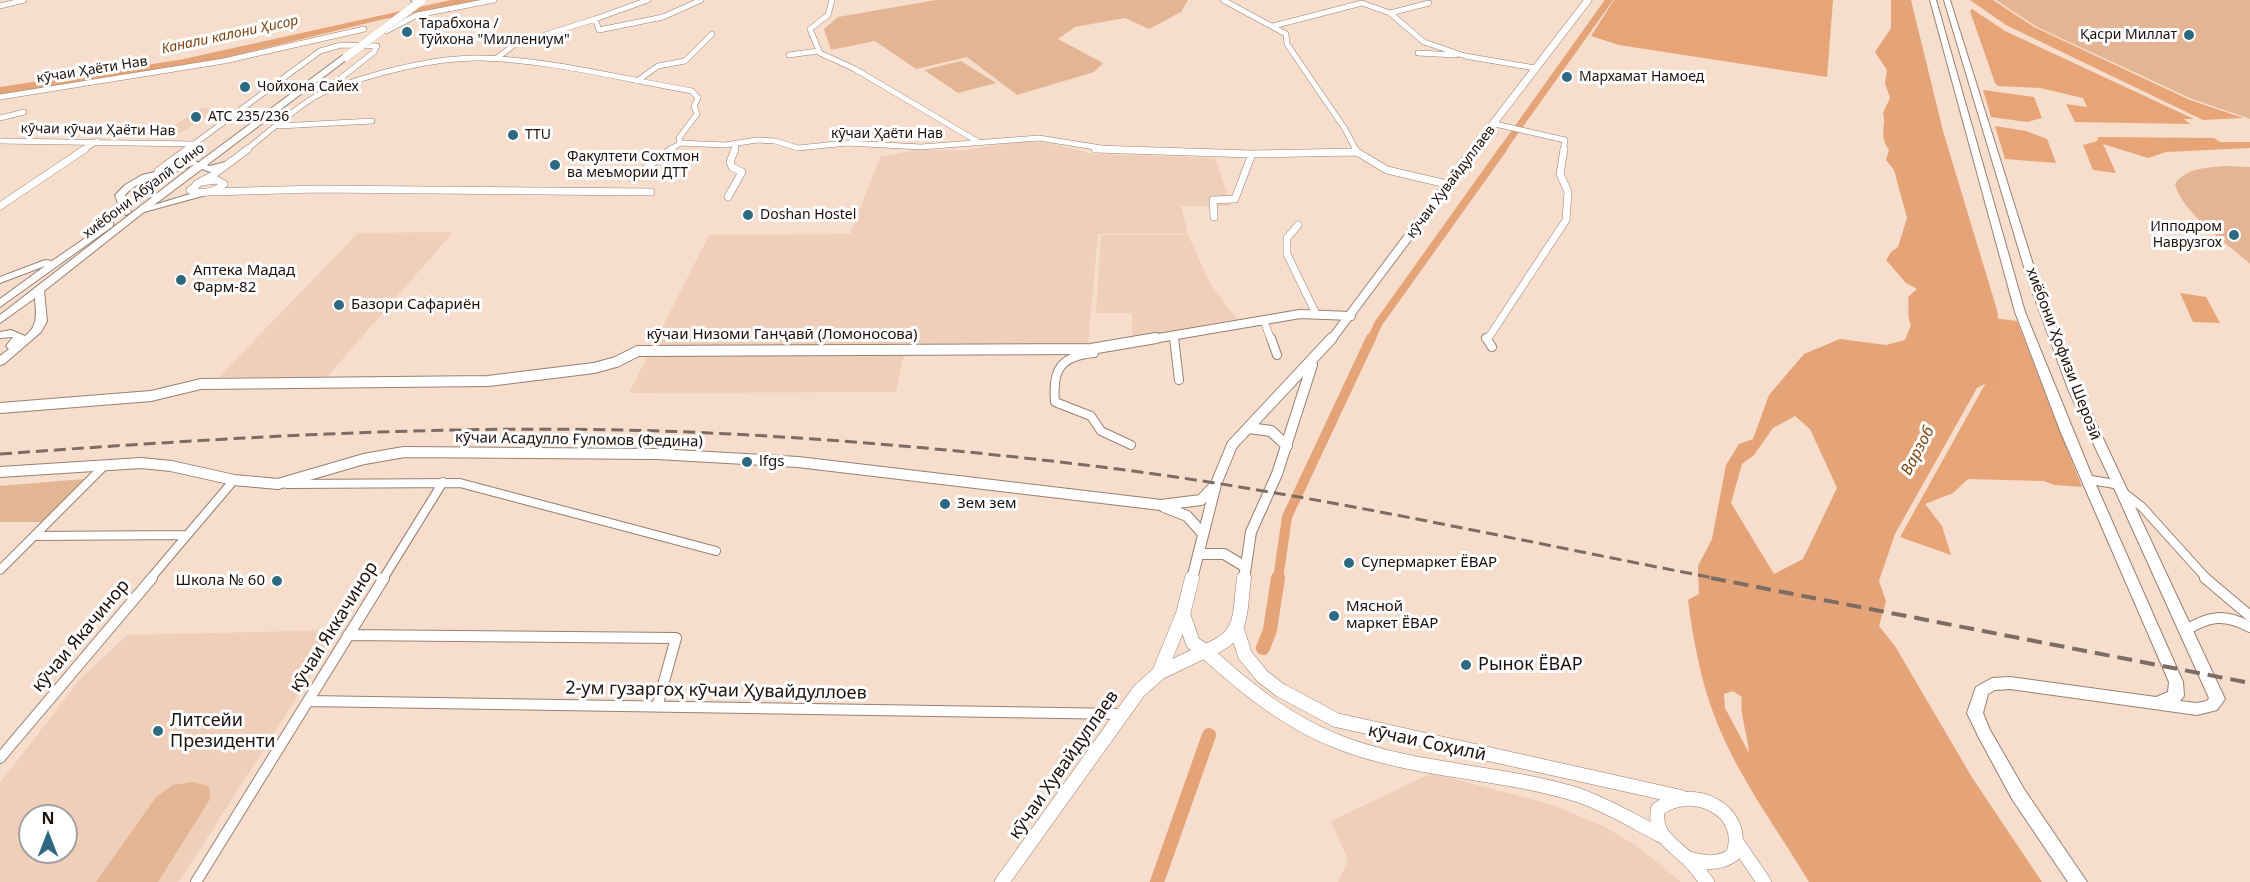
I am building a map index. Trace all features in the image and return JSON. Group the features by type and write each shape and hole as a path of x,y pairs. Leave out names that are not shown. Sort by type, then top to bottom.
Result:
{"main road":[{"name":"хиёбони Абӯалӣ Сино","path":"0,321 131,213 418,0"},
{"name":"хиёбони Ҳофизи Шерозӣ","path":"1933,0 2013,289 2087,480 2176,682 2177,692 2173,698 2155,701"},
{"name":"хиёбони Ҳофизи Шерозӣ","path":"1947,0 2037,291 2077,396 2217,701 2208,708 2197,709 2155,701 2010,683 1992,684 1981,691 1976,699 1975,713 1983,732 2018,794 2078,882"},
{"path":"1942,34 1959,36"},
{"path":"207,192 131,213 120,195 124,189 158,171 178,170 196,164 210,169 225,165"},
{"path":"196,164 219,180"},
{"name":"хиёбони Абӯалӣ Сино","path":"3,302 76,249 131,213"},
{"path":"0,280 39,267 76,249"},
{"path":"0,289 5,290 3,302"},
{"path":"0,362 36,332 42,321 39,289"},
{"path":"0,335 11,333 20,336 0,355"},
{"path":"2087,480 2117,486"}],"street":[{"path":"0,6 33,0"},
{"path":"368,45 411,17 494,0"},
{"path":"497,58 514,45 648,0"},
{"path":"595,19 599,30 663,17 701,0"},
{"path":"832,0 828,15 810,29 818,51 827,58 855,69 980,143"},
{"path":"1223,0 1288,36 1287,44 1345,129 1357,152 1367,161 1387,170 1447,184"},
{"name":"кӯчаи Хувайдуллаев","path":"1159,673 1183,614 1216,484 1232,446 1312,362 1351,316 1447,184 1588,0"},
{"path":"1273,26 1362,3 1390,13 1424,42 1462,55"},
{"path":"1390,13 1429,3"},
{"name":"кӯчаи Ҳаёти Нав","path":"0,97 224,61 364,29"},
{"path":"637,81 658,66 685,61 712,34"},
{"path":"158,171 320,51 337,45 376,46 376,50 225,165 219,180 207,192"},
{"path":"789,56 818,51"},
{"path":"1418,53 1462,55 1535,68"},
{"path":"320,94 420,65 458,59 497,58 637,81 697,94 699,98 694,106 697,114 679,138 680,143 632,178"},
{"path":"0,118 24,112"},
{"path":"278,126 372,121"},
{"path":"1492,347 1486,338 1566,220 1568,192 1560,174 1564,139 1495,124"},
{"name":"кӯчаи Ҳаёти Нав","path":"680,143 737,143 767,140 798,148 847,143 921,147 1039,138 1092,150 1252,154 1357,152"},
{"name":"кӯчаи кӯчаи Ҳаёти Нав","path":"0,141 196,144"},
{"path":"0,206 97,141"},
{"path":"728,197 742,172 732,167 730,162 737,143"},
{"path":"1214,217 1213,200 1235,199 1252,154"},
{"path":"247,190 219,180 196,184 190,188 191,192 247,190 651,192"},
{"path":"1298,225 1287,238 1287,254 1316,314"},
{"name":"кӯчаи Низоми Ганҷавӣ (Ломоносова)","path":"0,408 151,396 201,384 488,381 594,368 616,362 638,351 1101,348 1316,314 1351,316"},
{"path":"1264,321 1277,355"},
{"path":"1174,337 1179,380"},
{"path":"1101,348 1100,352 1070,357 1061,367 1055,377 1054,402 1091,416 1101,431 1131,445"},
{"name":"кӯчаи Хувайдуллаев","path":"1002,882 1138,691 1159,673 1222,645 1237,630 1244,566 1251,532 1287,446 1312,362"},
{"path":"1249,428 1265,427 1276,432 1287,446"},
{"name":"кӯчаи Асадулло Ғуломов (Федина)","path":"0,472 141,464 171,466 234,480 278,484 364,459 404,452 657,454 798,462 1161,506"},
{"path":"0,570 104,466"},
{"name":"кӯчаи Якачинор","path":"0,758 234,480"},
{"name":"кӯчаи Яккачинор","path":"196,882 443,482"},
{"path":"278,484 460,483 716,551"},
{"path":"1161,506 1201,500 1216,484"},
{"path":"2117,486 2142,507 2208,582 2250,616"},
{"path":"1161,506 1186,516 1203,534"},
{"path":"34,536 188,535"},
{"path":"1198,554 1224,554 1244,566"},
{"path":"1183,614 1193,643 1205,651"},
{"path":"2186,631 2211,616 2228,618 2250,627"},
{"name":"кӯчаи Соҳилӣ","path":"1237,630 1245,655 1262,676 1280,690 1336,720 1507,760 1706,801 1721,811 1736,830 1738,844 1764,882"},
{"path":"348,635 676,638 657,707"},
{"name":"кӯчаи Соҳилӣ","path":"1205,651 1232,676 1321,735 1344,745 1567,792 1600,804 1660,835 1671,848 1687,858 1707,882"},
{"name":"2-ум гузаргоҳ кӯчаи Ҳувайдуллоев","path":"308,701 1123,714"},
{"path":"1660,835 1656,821 1658,809 1667,800 1681,796"},
{"path":"1687,858 1705,862 1721,862 1733,855 1738,844"}],"shaded area":[{"path":"936,0 1188,0 1181,12 1149,29 1125,18 1075,27 1058,39 1103,63 1094,72 1017,95 967,57 916,69 875,41 831,50 824,29 838,17"},
{"path":"1614,0 1833,0 1827,77 1619,45 1591,36"},
{"path":"1970,0 1993,0 2034,27 2190,100 2243,118 2203,120 2006,25"},
{"path":"1996,0 2250,0 2250,119 2192,99 2037,27"},
{"path":"1972,9 2005,31 2194,119 2184,119 2190,124 2075,122 2066,104 2087,107 2083,98 2040,88 1998,86 1970,11"},
{"path":"961,61 996,83 958,93 924,70"},
{"path":"1983,90 2034,97 2042,118 2027,122 1991,117"},
{"path":"201,108 218,108 181,133 163,133"},
{"path":"1995,126 2026,131 2047,139 2056,163 2005,159"},
{"path":"2098,137 2214,138 2220,142 2250,142 2250,148 2166,152 2148,158 2103,144 2116,173 2093,170 2083,145 2097,141"},
{"path":"1017,142 1045,142 1093,154 1215,158 1231,206 1181,206 1188,234 1098,234 1088,345 906,345 896,392 629,393 709,235 850,234 880,157 916,150 965,150"},
{"name":"Ипподром Наврузгох","path":"2225,166 2250,167 2250,264 2186,206 2175,184 2191,171"},
{"name":"Базори Сафариён","path":"453,232 327,377 219,377 358,233"},
{"path":"1101,235 1188,235 1211,285 1237,319 1132,339 1132,313 1096,313"},
{"path":"2180,293 2206,297 2220,323 2193,322"},
{"path":"1992,318 2017,321 2082,487 2054,485 2044,481 1968,479 1953,493 1925,504 1942,526 1951,555 1900,537 1993,370"},
{"path":"84,479 42,522 0,522 0,486"},
{"name":"Литсейи Президенти","path":"340,630 179,882 0,882 0,783 80,679 127,635"},
{"path":"1432,773 1553,805 1605,827 1637,846 1681,882 1338,882 1348,860 1331,821"},
{"path":"193,782 209,786 210,799 158,882 96,882 156,797 173,785"}],"water":[{"path":"451,0 480,0 380,20 216,60 0,95 0,87 179,60"},
{"name":"Варзоб","path":"1891,0 1911,0 1943,131 1997,310 2001,342 1999,377 1977,388 1895,534 1879,581 1886,601 1879,626 1895,646 1973,779 2042,882 1809,882 1747,783 1725,741 1706,691 1692,630 1688,600 1699,594 1698,566 1712,539 1726,465 1739,444 1753,439 1769,395 1804,354 1840,339 1886,345 1905,340 1911,325 1908,297 1917,289 1906,283 1886,260 1898,247 1907,218 1894,170 1886,160 1889,150 1883,135 1883,113 1890,98 1885,83 1887,70 1875,52 1891,28","holes":["1795,416 1810,429 1837,488 1803,559 1774,574 1731,503 1742,464 1754,455 1773,428","1733,691 1742,697 1749,753 1725,708 1724,694"]}],"waterway":[{"path":"1502,150 1609,0"},
{"path":"1371,340 1378,324 1503,149"},
{"path":"1278,579 1287,517 1371,338"},
{"path":"1263,648 1270,630 1278,578"},
{"path":"1157,882 1209,735"}],"railway":[{"path":"0,454 248,438 495,429 661,431 820,439 1032,459 1165,475 1403,516 1719,579"},
{"path":"1711,578 2250,683"}],"place":[{"name":"Тарабхона / Тӯйхона \"Миллениум\"","path":"407,32"},
{"name":"Қасри Миллат","path":"2189,35"},
{"name":"Мархамат Намоед","path":"1567,77"},
{"name":"Чойхона Сайех","path":"245,87"},
{"name":"АТС 235/236","path":"196,117"},
{"name":"TTU","path":"513,135"},
{"name":"Факултети Сохтмон ва меъмории ДТТ","path":"555,165"},
{"name":"Doshan Hostel","path":"748,215"},
{"name":"Ипподром Наврузгох","path":"2234,235"},
{"name":"Аптека Мадад Фарм-82","path":"181,280"},
{"name":"Базори Сафариён","path":"339,305"},
{"name":"lfgs","path":"747,462"},
{"name":"Зем зем","path":"945,504"},
{"name":"Супермаркет ЁВАР","path":"1349,563"},
{"name":"Школа № 60","path":"277,581"},
{"name":"Мясной маркет ЁВАР","path":"1334,616"},
{"name":"Рынок ЁВАР","path":"1466,665"},
{"name":"Литсейи Президенти","path":"158,731"}],"water label":[{"name":"Канали калони Ҳисор","path":"230,35"}]}
